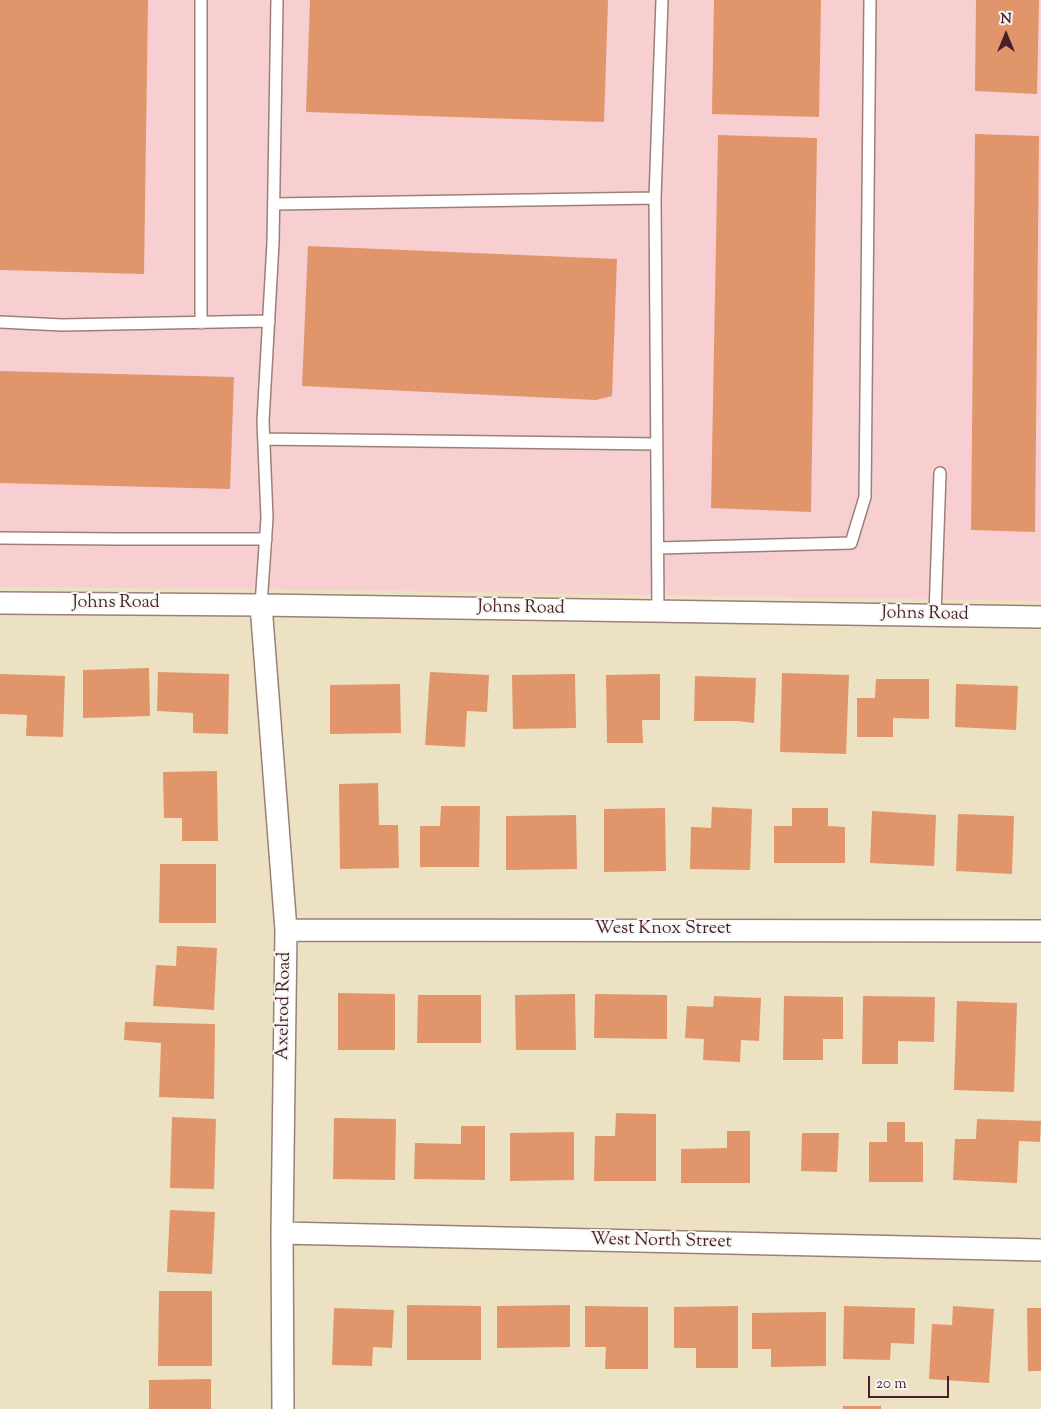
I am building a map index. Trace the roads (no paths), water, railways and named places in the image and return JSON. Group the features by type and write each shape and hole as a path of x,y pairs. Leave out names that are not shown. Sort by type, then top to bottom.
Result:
{"street":[{"name":"Johns Road","path":"0,603 261,605 1041,617"},
{"name":"Axelrod Road","path":"261,605 286,930 282,1234 283,1409"},
{"name":"West Knox Street","path":"286,930 1041,931"},
{"name":"West North Street","path":"282,1234 1041,1250"}],"lane":[{"path":"201,0 201,323"},
{"path":"261,605 267,518 263,421 274,204 278,0"},
{"path":"658,611 655,198 662,0"},
{"path":"658,548 851,543 865,497 870,0"},
{"path":"274,204 655,198"},
{"path":"0,322 62,325 269,322"},
{"path":"264,439 657,444"},
{"path":"935,615 940,473"},
{"path":"0,538 118,540 266,539"}]}
